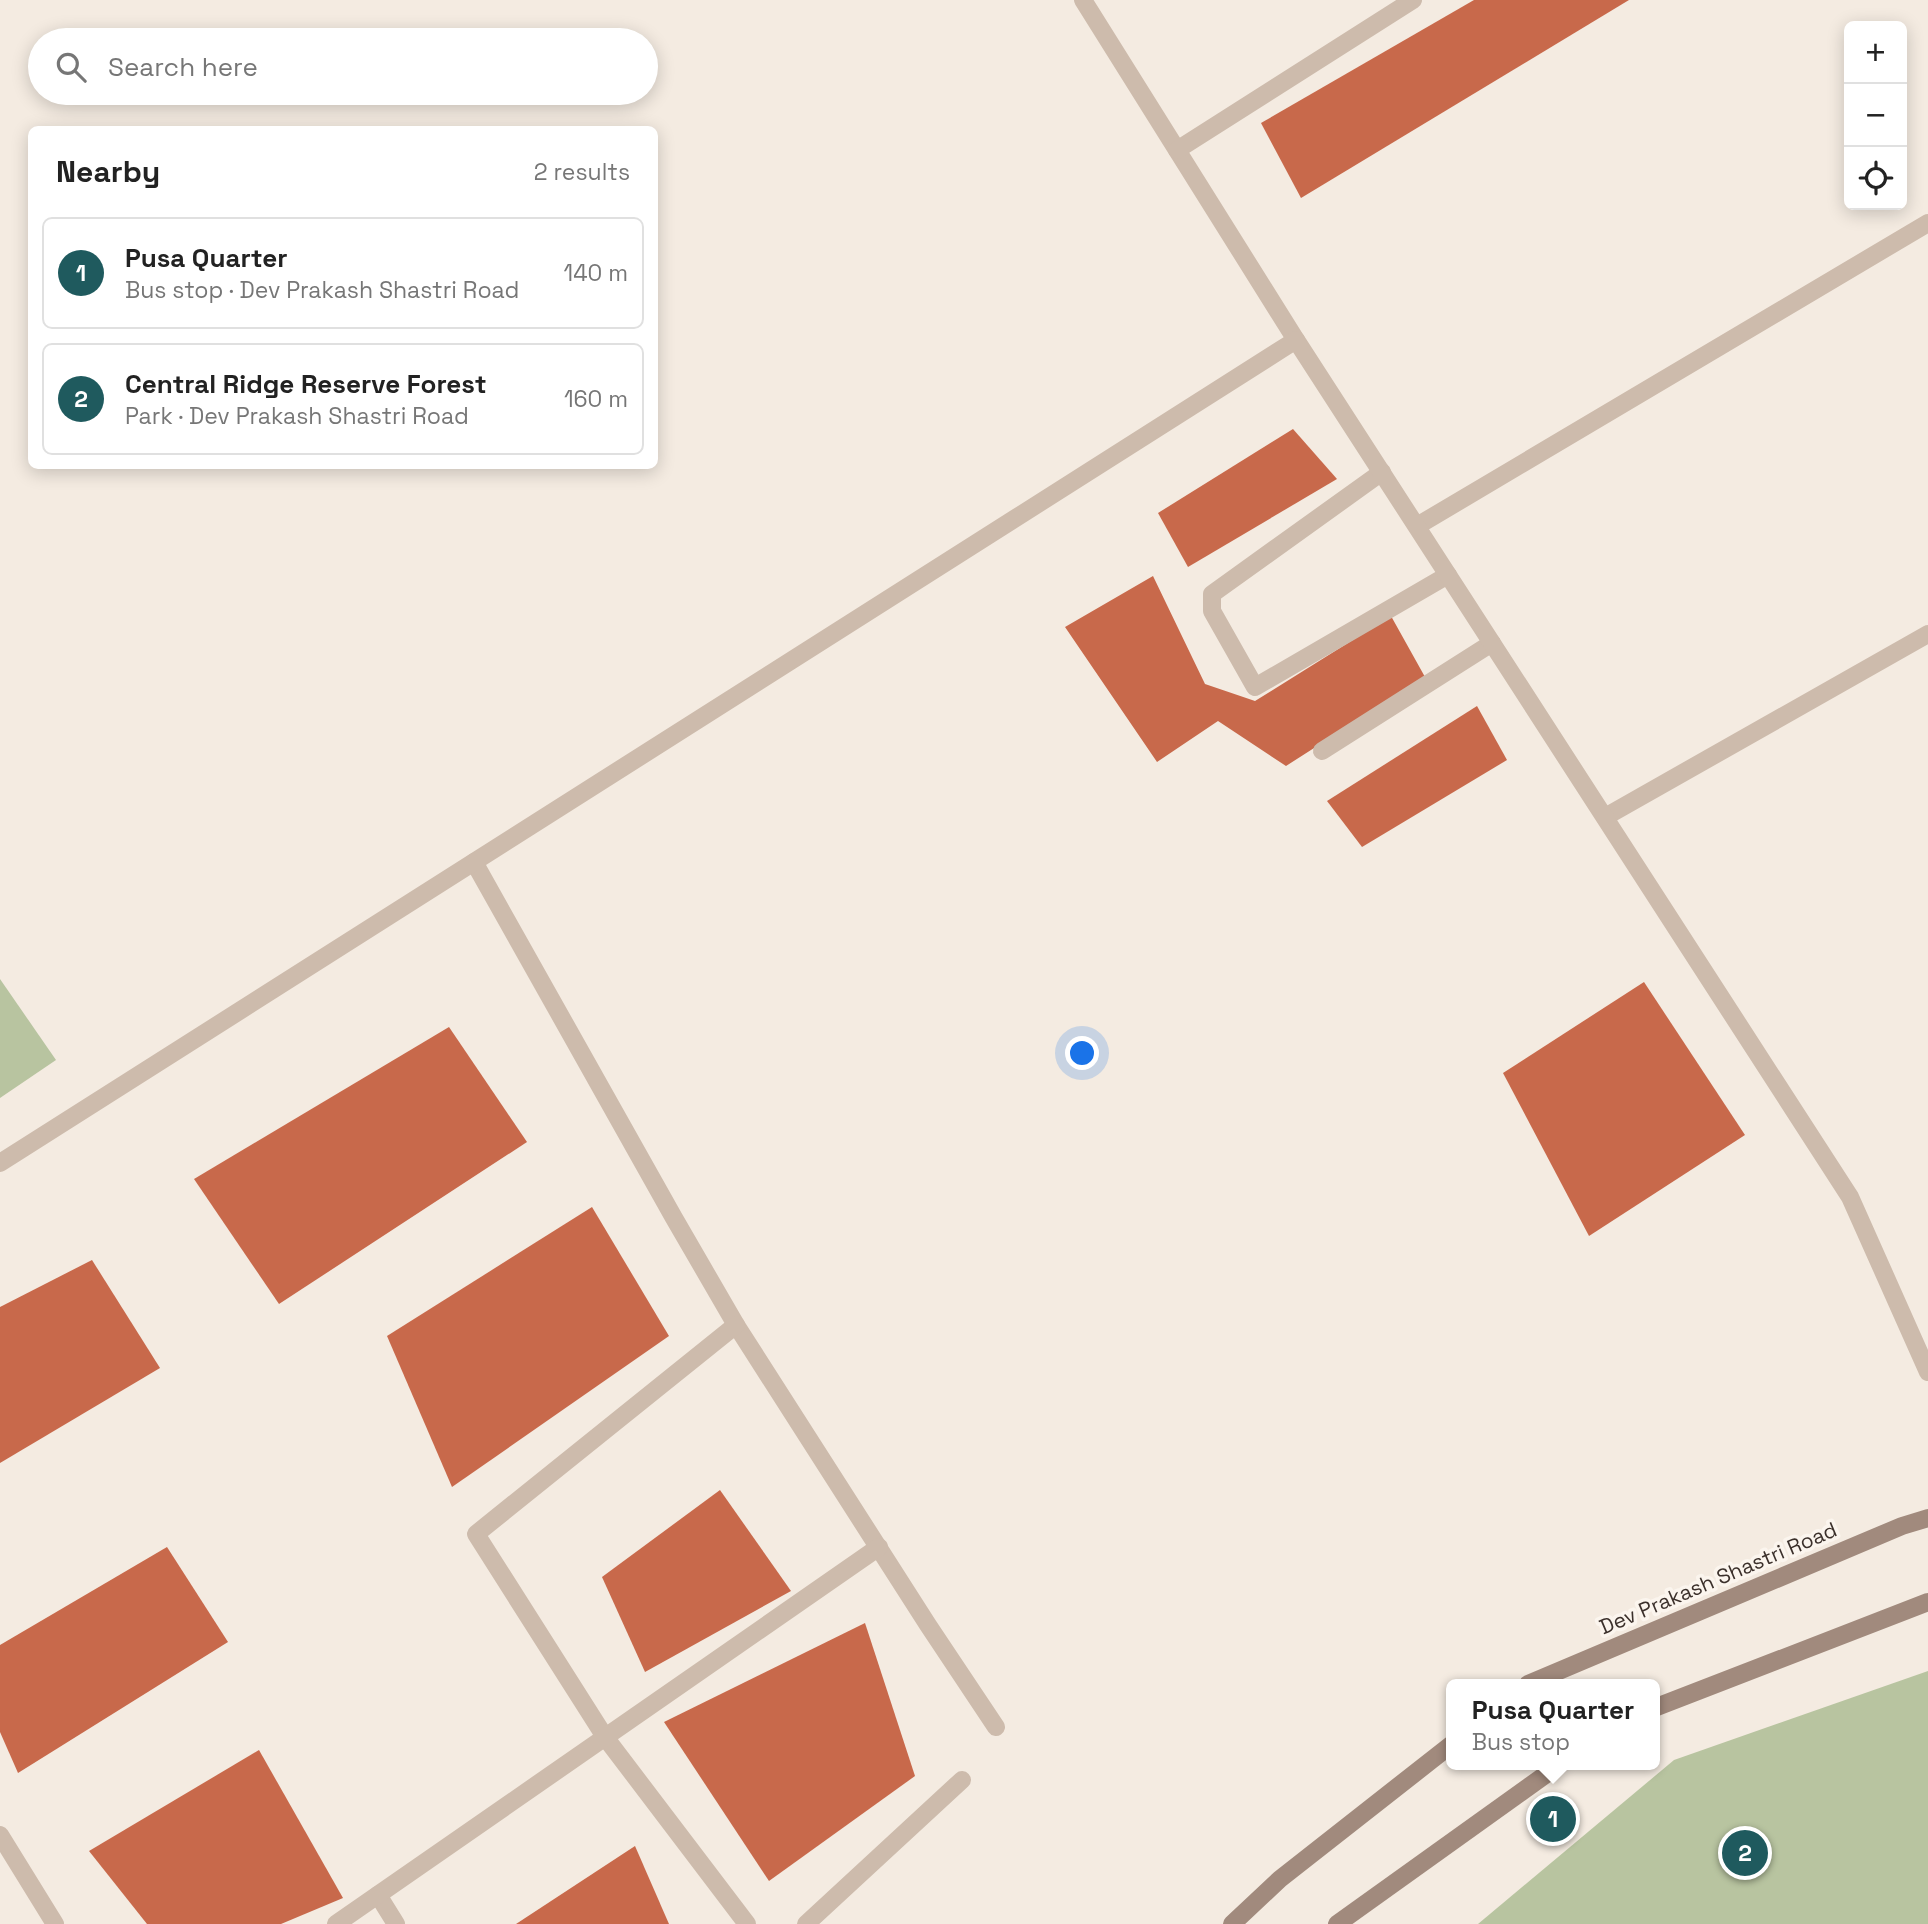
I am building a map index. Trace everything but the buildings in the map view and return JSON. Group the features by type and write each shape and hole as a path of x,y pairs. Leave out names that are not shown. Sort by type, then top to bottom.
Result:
{"street":[{"path":"1083,0 1296,340 1850,1197 1928,1372"},
{"path":"1177,150 1413,0"},
{"path":"1417,526 1928,223"},
{"path":"0,1163 1296,340"},
{"path":"1382,472 1212,594 1212,611 1255,687 1448,575"},
{"path":"1605,817 1928,634"},
{"path":"1322,751 1492,643"},
{"path":"474,862 736,1325 996,1727"},
{"path":"736,1325 476,1534 605,1737 747,1924"},
{"name":"Dev Prakash Shastri Road","path":"1540,1679 1902,1526 1928,1518"},
{"path":"336,1924 879,1547"},
{"path":"1660,1706 1928,1602"},
{"path":"1232,1924 1280,1879 1446,1748"},
{"path":"1337,1924 1552,1770"},
{"path":"806,1924 962,1780"},
{"path":"0,1835 55,1924"},
{"path":"378,1895 396,1924"}],"green space":[{"path":"0,979 56,1060 0,1098"},
{"path":"1928,1671 1928,1924 1478,1924 1674,1760"}],"place":[{"name":"Pusa Quarter","path":"1553,1819"},
{"name":"Central Ridge Reserve Forest","path":"1745,1853"}]}
